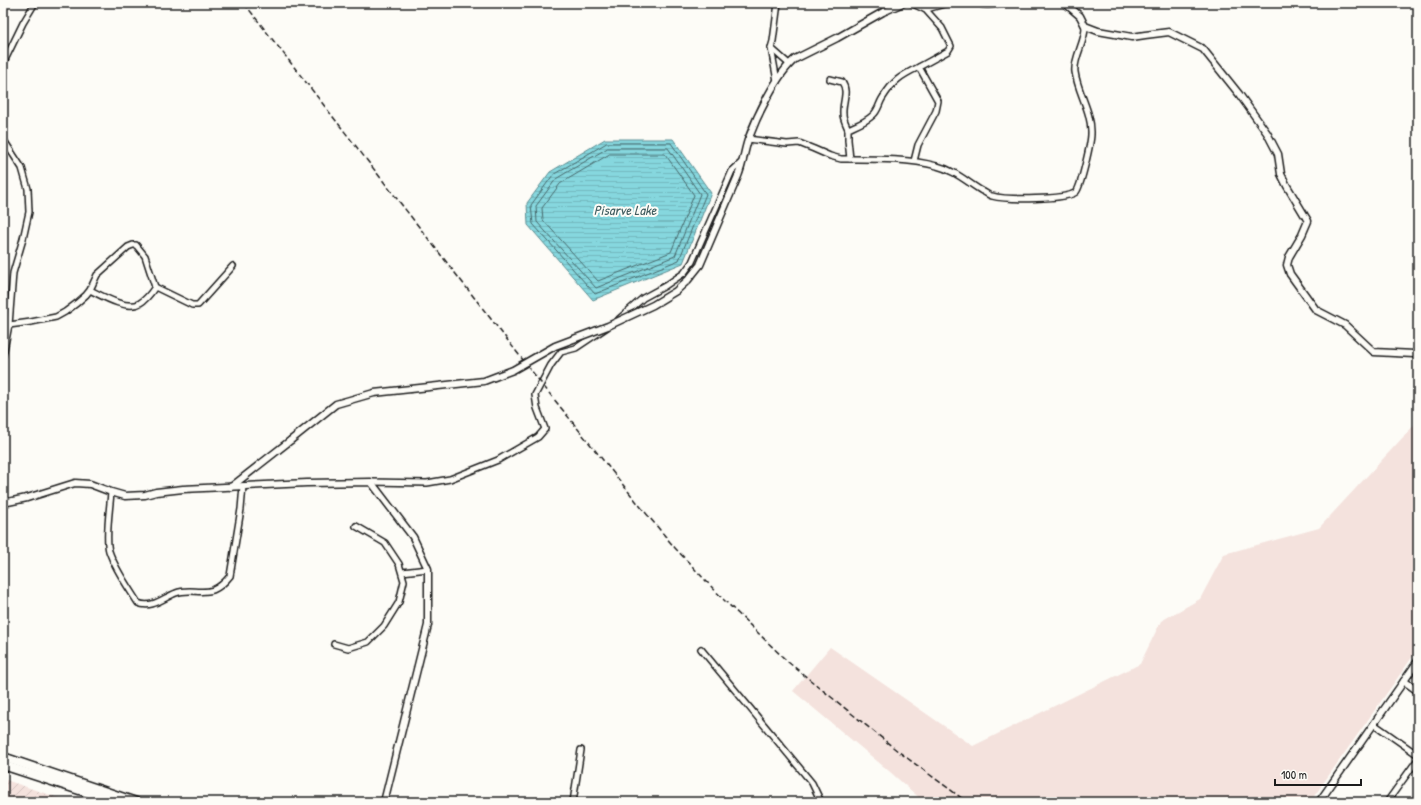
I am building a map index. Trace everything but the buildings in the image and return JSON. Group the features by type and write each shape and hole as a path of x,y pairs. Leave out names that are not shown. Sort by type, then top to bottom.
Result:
{"highway":[{"path":"3,757 136,802"},
{"path":"3,765 116,802"}],"street":[{"path":"3,64 23,23 35,3"},
{"path":"777,81 770,48 773,41 778,3"},
{"path":"231,486 336,404 374,393 484,381 513,370 555,346 608,326 676,291 688,280 700,265 738,176 748,140 764,105 777,81 789,64 795,59 837,38 862,23 903,3"},
{"path":"848,129 868,120 875,114 881,100 901,76 948,51 951,46 942,28 925,9 912,3"},
{"path":"925,9 946,3"},
{"path":"979,3 983,5 990,5 998,3"},
{"path":"748,140 772,143 799,143 841,159 914,161 939,166 953,171 992,196 1029,199 1058,197 1072,194 1079,188 1092,133 1089,116 1075,71 1083,42 1085,26 1080,16 1065,3"},
{"path":"1085,26 1098,31 1132,37 1145,34 1169,32 1203,49 1239,94 1267,133 1278,154 1281,174 1308,221 1302,235 1289,257 1287,265 1290,274 1316,310 1345,325 1374,352 1414,354 1418,358"},
{"path":"770,48 789,64"},
{"path":"914,161 918,146 936,111 938,101 919,67"},
{"path":"830,79 842,82 846,90 843,112 848,129 850,159"},
{"path":"3,139 22,168 28,189 30,212 13,273 9,325 3,355"},
{"path":"3,503 28,498 75,483 90,484 125,496 144,495 183,488 371,482 427,483 450,479 498,460 538,437 545,429 537,408 535,394 550,365 561,352 576,348 618,321 643,298 665,286 684,273 692,262 732,171 742,161"},
{"path":"9,325 56,317 65,312 90,290 97,275 128,247 133,245 136,245 145,256 155,287 192,304 198,305 234,266"},
{"path":"90,290 121,304 131,306 139,304 149,296 155,287"},
{"path":"371,482 413,537 428,569 428,625 384,802"},
{"path":"111,492 108,531 109,550 116,566 138,603 144,605 162,601 176,593 188,590 213,590 225,582 230,576 241,509 243,486"},
{"path":"334,644 348,648 368,642 384,626 399,602 404,581 399,564 385,543 356,526"},
{"path":"402,572 428,569"},
{"path":"701,649 812,783 821,802"},
{"path":"1319,802 1418,661"},
{"path":"1404,681 1418,691"},
{"path":"1374,724 1418,755"},
{"path":"573,802 581,750"},
{"path":"1387,802 1418,759"}],"shaded area":[{"path":"1418,421 1418,649 1310,802 924,802 793,691 830,647 973,746 1140,664 1161,621 1200,599 1224,554 1319,528"},
{"path":"3,779 56,797 73,802 3,802"}],"water":[{"name":"Pisarve Lake","path":"605,139 673,139 711,193 683,263 593,300 528,225 527,203 550,172"}],"railway":[{"path":"244,3 541,383 675,548 724,600 788,662 899,752 967,802"}]}
